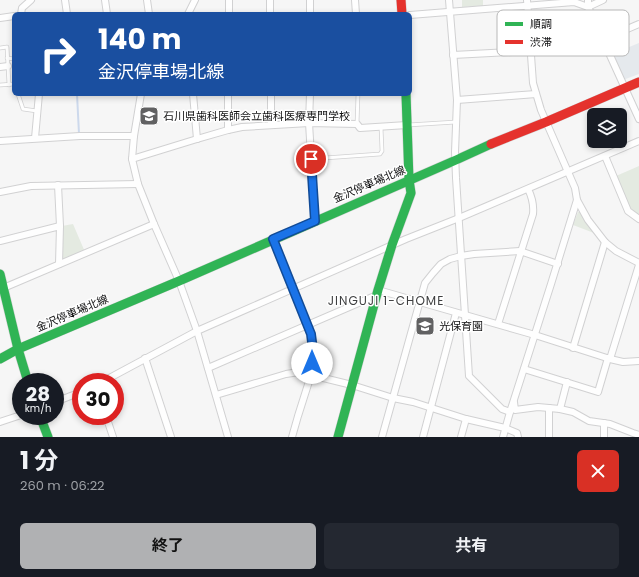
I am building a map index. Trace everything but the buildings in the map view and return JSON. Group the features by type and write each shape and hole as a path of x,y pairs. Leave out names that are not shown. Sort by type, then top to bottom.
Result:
{"main road":[{"path":"401,0 402,12"},
{"name":"金沢停車場北線","path":"0,359 18,349 179,281 494,142 546,122 639,82"},
{"path":"338,437 392,245 411,194 409,180 406,96"},
{"path":"0,274 2,288 25,373"},
{"path":"43,425 48,437"}],"street":[{"path":"21,12 22,8 31,0"},
{"path":"65,0 67,12"},
{"path":"105,0 107,12"},
{"path":"147,0 149,12"},
{"path":"189,12 195,0"},
{"path":"229,0 229,12"},
{"path":"270,0 270,12"},
{"path":"310,0 310,12"},
{"path":"355,0 356,12"},
{"path":"449,0 457,100 456,160 469,376 502,409 510,412"},
{"path":"588,0 589,10"},
{"path":"412,15 527,3 574,2 588,7 603,0"},
{"path":"0,18 12,16"},
{"path":"629,28 639,24"},
{"path":"453,55 497,53"},
{"path":"524,369 598,392 639,264 616,251 605,242 588,220 577,200 575,188 546,122 536,94 533,83 530,56"},
{"path":"611,56 639,119"},
{"path":"0,67 8,66"},
{"path":"457,100 536,94"},
{"path":"35,138 39,96"},
{"path":"141,96 132,159 138,184 179,281 197,331 228,437"},
{"path":"194,96 197,139"},
{"path":"228,96 228,130"},
{"path":"271,96 271,125"},
{"path":"310,96 309,123 315,221"},
{"path":"132,159 242,127 309,123 357,124 360,128 407,125"},
{"path":"0,141 80,136 134,136"},
{"path":"118,373 197,331 392,245 639,141"},
{"path":"605,156 628,211 639,219"},
{"path":"0,192 31,186 138,184"},
{"path":"58,185 60,226 59,264"},
{"path":"498,324 533,214 533,198 528,188"},
{"path":"503,437 577,200"},
{"path":"2,288 154,224"},
{"path":"0,241 60,226"},
{"path":"273,239 308,325 313,350 311,375 292,437"},
{"path":"573,348 605,242"},
{"path":"382,437 425,283 441,264 450,259 461,256 520,251 558,264"},
{"path":"208,368 308,325 378,292 498,324 609,359 623,362 639,361"},
{"path":"423,437 456,313"},
{"path":"145,358 171,437"},
{"path":"216,395 286,374 299,372 352,385 393,398 413,402 466,419 506,428 518,433 518,437"},
{"path":"560,409 567,382"},
{"path":"514,402 515,410 538,407 560,409 573,412 589,421 610,424 639,435"},
{"path":"548,408 549,437"},
{"path":"0,422 12,418"},
{"path":"461,437 466,419"},
{"path":"604,424 604,437"},
{"path":"109,425 114,437"}],"lane":[{"path":"0,48 7,48 8,84"},
{"path":"8,58 12,59"},
{"path":"0,85 12,84"},
{"path":"19,96 23,109 38,111"},
{"path":"357,124 358,96"},
{"path":"407,125 456,122"},
{"path":"311,159 380,154 382,151 381,127"}],"shaded area":[{"path":"462,0 483,0 483,6 462,7"},
{"path":"639,43 639,74 623,80 613,56 629,56 629,47"},
{"path":"639,166 639,216 627,203 616,176"},
{"path":"578,212 582,212 594,233 573,225"},
{"path":"73,224 85,252 61,262 62,226"}],"waterway":[{"path":"77,96 79,134"}],"traffic: fast":[{"path":"338,437 378,290 392,245 411,193 409,180 406,96"},
{"path":"0,359 18,349 179,281 491,144"},
{"path":"0,274 25,373"},
{"path":"43,425 48,437"}],"traffic: jam":[{"path":"401,0 402,12"},
{"path":"491,144 639,82"}],"place":[{"name":"石川県歯科医師会立歯科医療専門学校","path":"149,116"},
{"name":"光保育園","path":"425,326"}],"district":[{"name":"JINGUJI 1-CHOME","path":"386,301"}],"route":[{"path":"311,159 315,221 273,239 294,288 311,334 313,350 312,363"}]}
